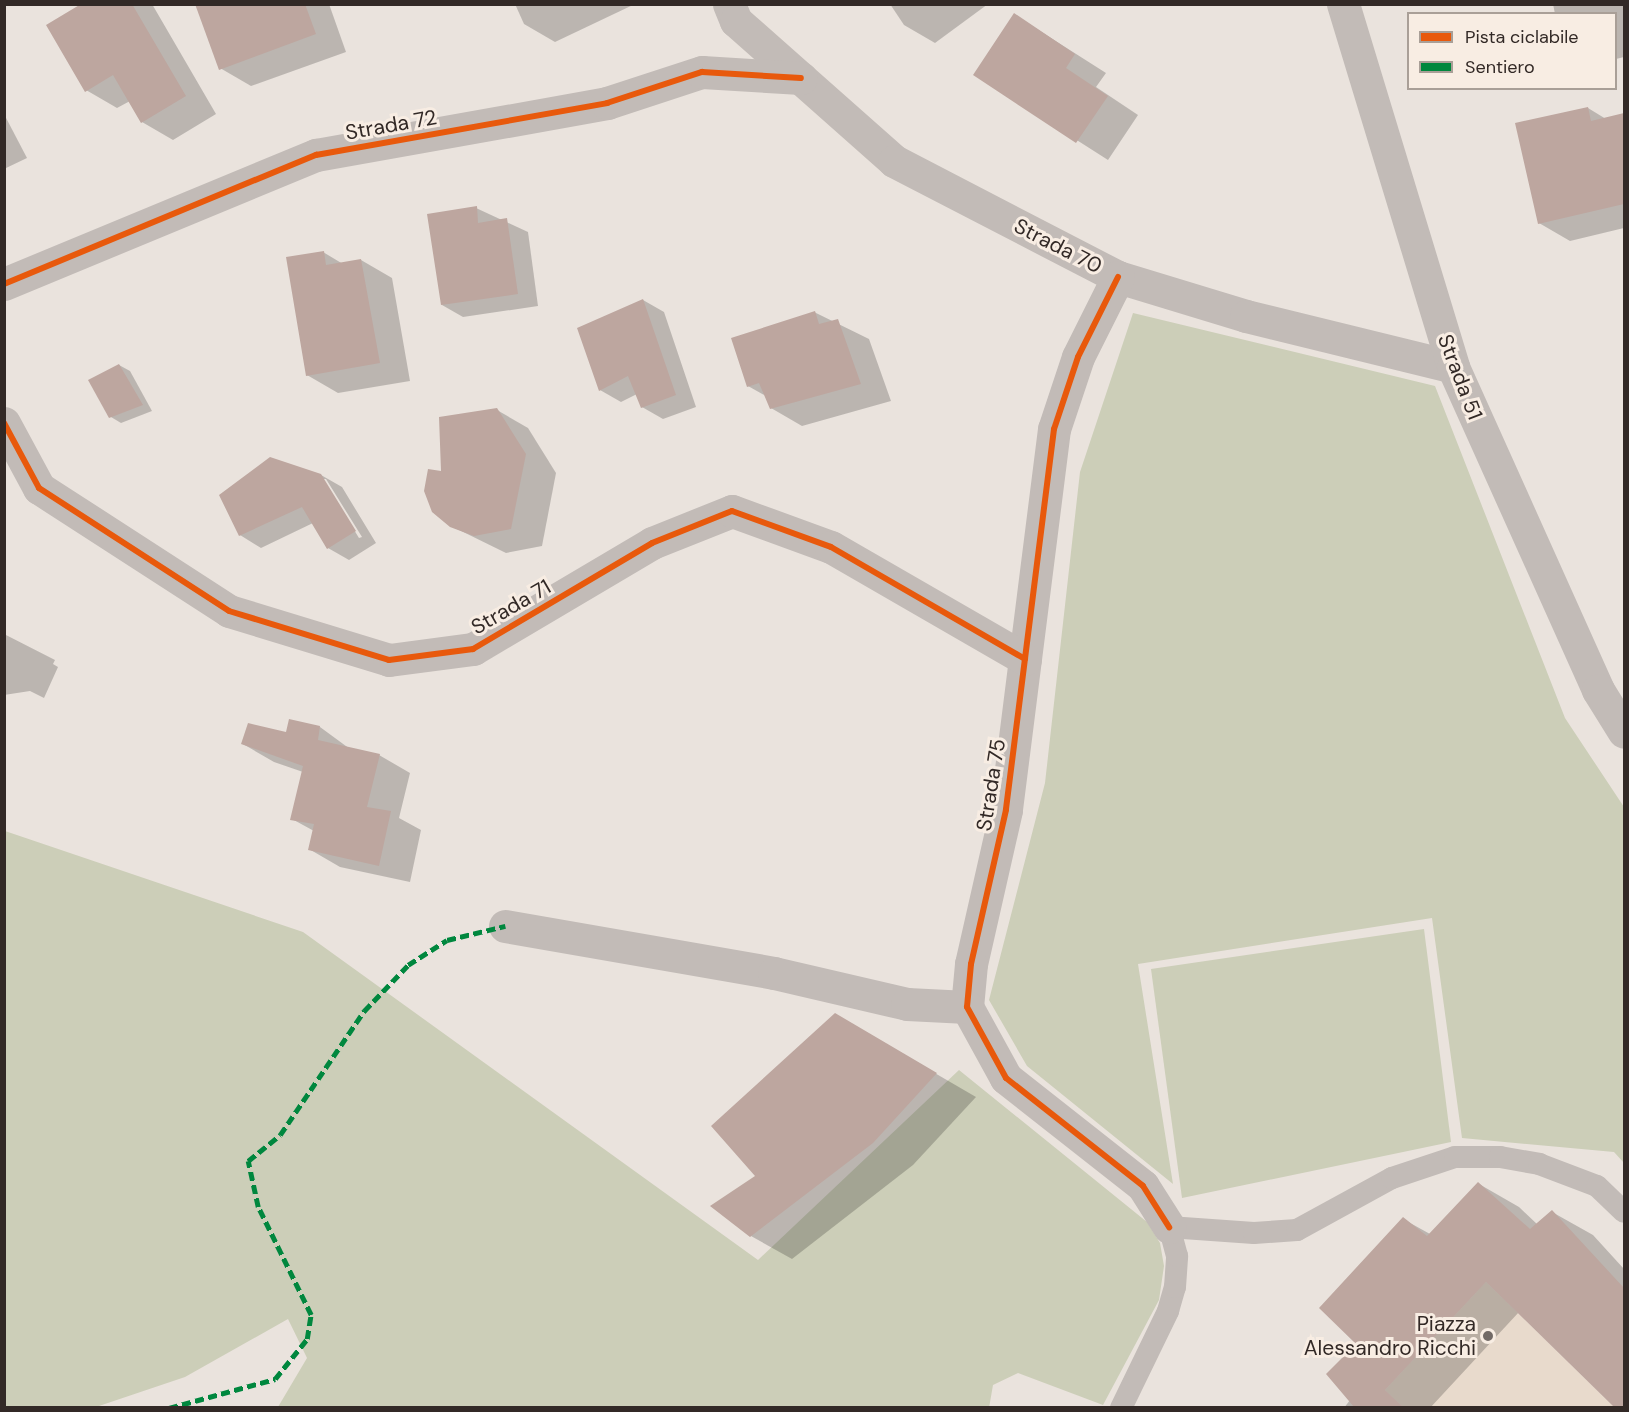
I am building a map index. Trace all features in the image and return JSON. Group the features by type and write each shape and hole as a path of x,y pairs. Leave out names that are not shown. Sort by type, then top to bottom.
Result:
{"street":[{"name":"Strada 70","path":"729,4 736,21 894,161 1118,277 1246,316 1453,367"},
{"name":"Strada 51","path":"1343,4 1453,367 1598,690 1624,732"},
{"name":"Strada 72","path":"4,284 316,155 607,103 702,72 801,78"},
{"name":"Strada 75","path":"967,1007 970,964 1006,810 1054,429 1078,357 1118,277"},
{"name":"Strada 71","path":"4,423 39,488 230,611 389,660 473,649 652,543 732,511 831,547 1025,659"},
{"path":"505,926 774,973 907,1004 967,1007 1006,1078 1143,1186 1169,1227"}],"lane":[{"path":"1121,1407 1168,1311 1175,1287 1178,1256 1169,1227 1254,1233 1298,1230 1392,1178 1455,1156 1500,1157 1539,1164 1597,1186 1624,1212"}],"green space":[{"path":"1133,313 1435,386 1565,718 1624,807 1624,1163 1614,1152 1462,1138 1432,918 1138,964 1173,1184 1027,1066 989,1000 1045,783 1080,472"},
{"path":"5,831 303,932 758,1260 959,1070 1147,1222 1160,1243 1164,1266 1159,1300 1103,1405 1018,1373 993,1385 989,1408 278,1407 307,1358 288,1319 185,1377 96,1407 5,1408"},
{"path":"1424,929 1451,1142 1182,1198 1151,969"}],"shaded area":[{"name":"Piazza Alessandro Ricchi","path":"1486,1282 1614,1407 1403,1407 1385,1390"}],"building":[{"path":"81,4 132,4 186,96 141,123 113,75 85,92 46,25"},
{"path":"195,4 305,4 316,34 219,70"},
{"path":"1014,13 1075,54 1066,68 1108,96 1076,143 973,75"},
{"path":"1588,107 1591,121 1624,113 1624,204 1538,224 1515,123"},
{"path":"477,206 478,223 507,218 518,294 441,305 427,214"},
{"path":"324,251 326,265 361,259 380,363 306,376 286,257"},
{"path":"643,299 676,395 641,408 628,376 599,391 577,328"},
{"path":"815,311 819,324 838,319 861,384 770,409 759,383 747,387 731,338"},
{"path":"119,364 143,405 109,418 88,380"},
{"path":"497,408 526,454 511,529 474,536 450,527 432,512 424,491 428,469 441,471 439,417"},
{"path":"270,457 321,474 356,531 327,549 302,507 239,536 219,495"},
{"path":"289,719 320,726 318,740 380,754 367,807 391,811 379,866 308,850 314,824 290,820 303,766 241,744 248,723 286,732"},
{"path":"835,1013 937,1073 873,1143 750,1237 710,1206 755,1176 711,1126"},
{"path":"1478,1182 1530,1229 1552,1210 1624,1288 1624,1407 1614,1407 1486,1282 1385,1390 1403,1407 1354,1407 1326,1374 1356,1344 1319,1308 1403,1217 1427,1236"}],"marked path":[{"path":"169,1408 275,1379 307,1339 311,1315 258,1207 248,1161 280,1135 364,1011 408,965 447,940 505,926"}],"cycle path":[{"path":"4,284 316,155 607,103 702,72 801,78"},
{"path":"1118,277 1078,357 1054,429 1006,810 971,964 967,1007 1006,1078 1143,1186 1169,1227"},
{"path":"4,423 39,488 229,611 389,660 473,649 652,543 732,511 831,547 1025,659"}],"place":[{"name":"Piazza Alessandro Ricchi","path":"1488,1336"}]}
